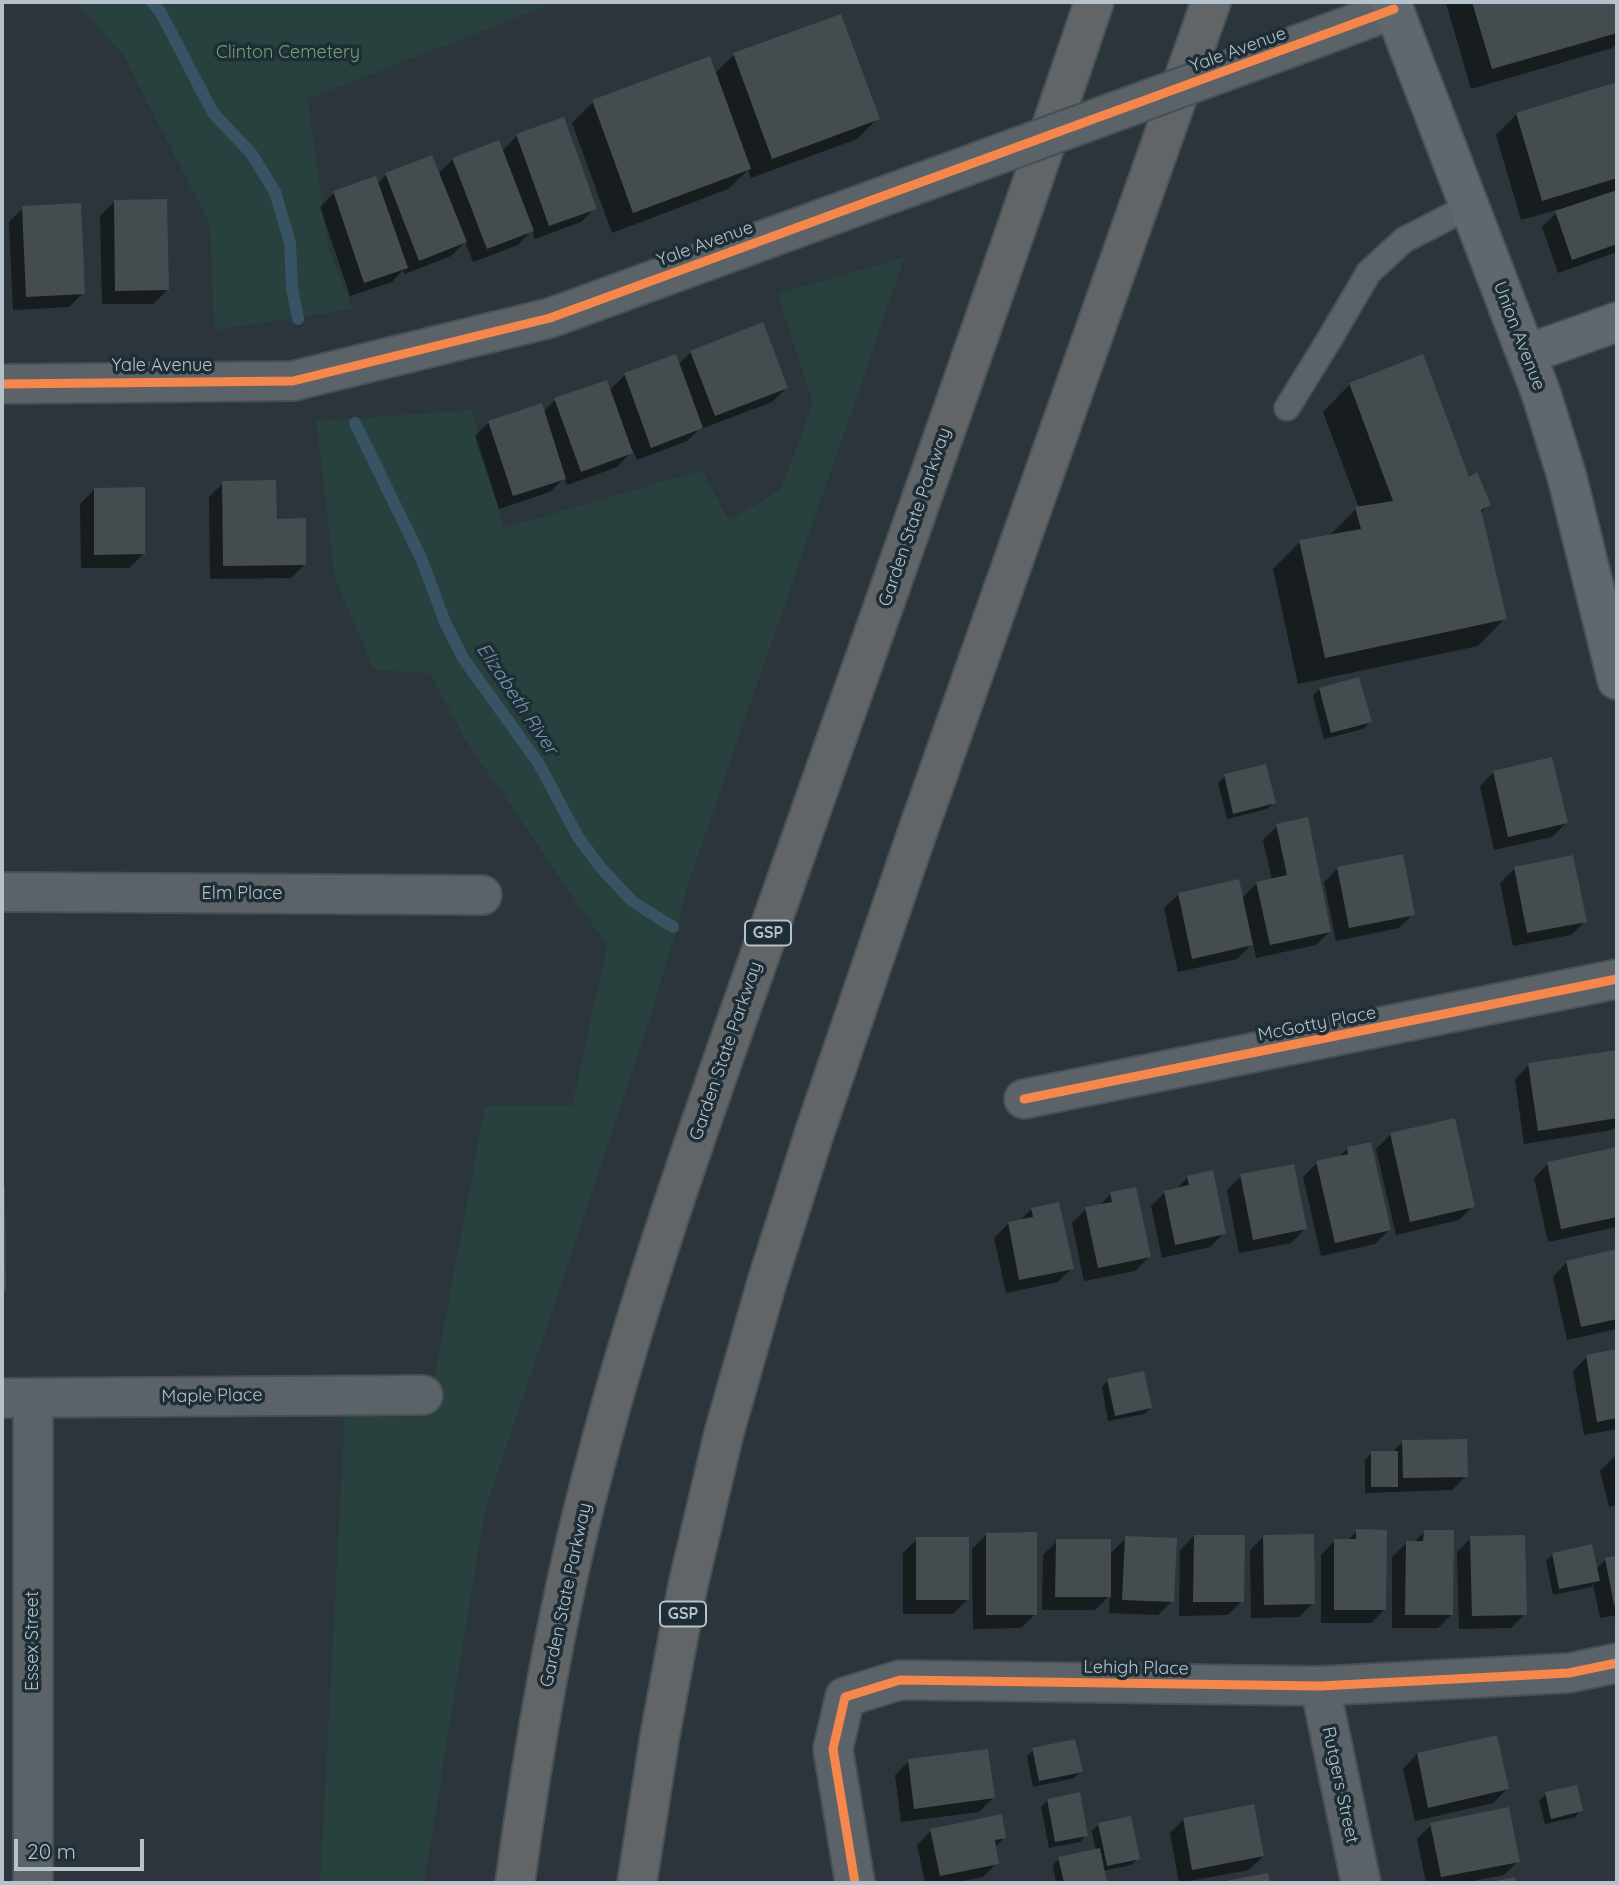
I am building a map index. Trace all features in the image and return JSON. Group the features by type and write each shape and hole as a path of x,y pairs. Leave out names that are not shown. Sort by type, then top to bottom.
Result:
{"highway":[{"name":"Garden State Parkway","path":"515,1883 530,1777 558,1622 594,1468 636,1318 690,1153 1094,2"},
{"name":"GSP","path":"637,1883 660,1735 688,1585 724,1433 767,1282 818,1121 916,836 1211,2"}],"main road":[{"name":"Union Avenue","path":"1392,6 1552,424 1617,680"},
{"path":"1527,354 1617,322"}],"street":[{"name":"Yale Avenue","path":"2,384 293,381 550,318 1297,45 1392,6"},
{"name":"Elm Place","path":"2,892 482,895"},
{"name":"McGotty Place","path":"1024,1099 1617,979"},
{"name":"Maple Place","path":"17,1398 422,1395"},
{"name":"Essex Street","path":"17,1398 33,1883"},
{"name":"Lehigh Place","path":"855,1883 833,1749 845,1697 900,1679 1320,1686 1569,1673 1617,1663"},
{"name":"Rutgers Street","path":"1320,1686 1361,1883"}],"lane":[{"path":"1287,408 1369,272 1404,240 1470,206"}],"green space":[{"name":"Clinton Cemetery","path":"76,2 556,2 308,99 328,247 353,309 214,330 210,225 124,56"},
{"path":"905,257 686,890 637,1059 485,1510 424,1883 320,1883 346,1392 430,1400 485,1106 572,1106 607,946 465,739 430,673 374,670 335,579 316,421 472,410 504,528 702,470 729,521 781,489 813,403 777,294"}],"building":[{"path":"1472,2 1617,2 1617,33 1492,69"},
{"path":"841,14 880,119 772,159 733,53"},
{"path":"710,56 751,169 633,213 592,100"},
{"path":"1617,82 1617,178 1542,201 1516,113"},
{"path":"564,117 597,209 549,226 516,134"},
{"path":"499,140 534,231 487,249 452,158"},
{"path":"432,155 467,242 419,261 385,173"},
{"path":"376,176 408,268 364,283 333,191"},
{"path":"1617,190 1617,244 1572,260 1555,211"},
{"path":"167,199 169,290 115,291 114,200"},
{"path":"81,203 85,294 26,297 22,206"},
{"path":"763,322 788,388 715,416 690,351"},
{"path":"676,354 703,428 651,448 624,373"},
{"path":"1423,354 1469,477 1477,472 1491,505 1481,510 1507,619 1325,658 1299,540 1361,529 1355,507 1393,501 1349,383"},
{"path":"607,380 633,453 581,472 554,398"},
{"path":"542,403 566,479 513,496 488,421"},
{"path":"276,480 277,519 306,518 306,565 223,566 222,481"},
{"path":"145,487 145,554 94,555 94,488"},
{"path":"1359,677 1372,722 1331,733 1319,688"},
{"path":"1552,757 1568,823 1508,837 1493,771"},
{"path":"1266,764 1276,803 1233,814 1224,774"},
{"path":"1308,817 1331,932 1270,945 1256,882 1287,875 1276,824"},
{"path":"1403,854 1415,915 1349,928 1337,867"},
{"path":"1573,855 1587,922 1527,933 1514,867"},
{"path":"1239,879 1253,945 1192,959 1178,893"},
{"path":"1617,1050 1617,1118 1538,1131 1528,1063"},
{"path":"1455,1118 1475,1207 1410,1222 1390,1133"},
{"path":"1371,1142 1391,1230 1335,1243 1316,1161 1348,1154 1347,1147"},
{"path":"1617,1147 1617,1217 1561,1229 1547,1162"},
{"path":"1294,1164 1307,1229 1253,1240 1240,1174"},
{"path":"1213,1170 1226,1234 1175,1245 1164,1191 1189,1185 1187,1176"},
{"path":"2,1186 5,1186 6,1291 2,1291"},
{"path":"1136,1187 1151,1257 1098,1268 1085,1207 1112,1202 1110,1192"},
{"path":"1059,1202 1074,1269 1019,1280 1008,1222 1033,1217 1031,1208"},
{"path":"1617,1249 1617,1319 1581,1327 1566,1261"},
{"path":"1617,1349 1617,1418 1597,1422 1586,1355"},
{"path":"1144,1371 1152,1408 1115,1416 1107,1379"},
{"path":"1467,1439 1468,1477 1403,1478 1402,1440"},
{"path":"1371,1451 1398,1451 1398,1487 1371,1487"},
{"path":"1356,1529 1387,1530 1386,1610 1334,1610 1334,1539 1356,1539"},
{"path":"1424,1530 1454,1530 1453,1615 1405,1615 1406,1541 1423,1541"},
{"path":"1037,1532 1037,1615 986,1615 986,1533"},
{"path":"1314,1534 1315,1604 1264,1605 1263,1535"},
{"path":"1194,1535 1245,1535 1244,1602 1193,1602"},
{"path":"1525,1535 1527,1615 1472,1616 1470,1536"},
{"path":"1125,1536 1177,1538 1174,1602 1122,1600"},
{"path":"916,1537 969,1537 969,1600 916,1600"},
{"path":"1056,1539 1111,1539 1111,1597 1055,1597"},
{"path":"1592,1544 1600,1581 1559,1589 1552,1553"},
{"path":"1617,1556 1617,1604 1614,1605 1605,1558"},
{"path":"1497,1735 1509,1789 1428,1808 1417,1753"},
{"path":"1075,1739 1083,1772 1039,1781 1032,1748"},
{"path":"988,1749 995,1798 914,1809 908,1759"},
{"path":"1577,1785 1583,1811 1551,1819 1545,1792"},
{"path":"1080,1792 1088,1836 1055,1842 1047,1799"},
{"path":"1254,1804 1264,1856 1192,1870 1183,1818"},
{"path":"1509,1807 1520,1862 1441,1877 1430,1823"},
{"path":"1002,1814 1006,1838 995,1840 999,1864 940,1876 930,1829"},
{"path":"1131,1816 1140,1859 1107,1866 1098,1823"},
{"path":"1100,1848 1107,1883 1064,1883 1058,1857"},
{"path":"1268,1873 1270,1883 1220,1883 1220,1882"},
{"path":"1515,1877 1516,1883 1491,1883 1491,1882"}],"waterway":[{"name":"Elizabeth River","path":"152,2 161,13 213,113 251,153 275,192 290,243 292,288 298,319"},
{"name":"Elizabeth River","path":"355,423 421,558 445,622 463,658 539,764 578,837 601,868 632,901 673,927"}],"cycle path":[{"path":"2,384 293,381 550,318 1394,9"},
{"path":"1024,1099 1617,979"},
{"path":"855,1883 833,1749 845,1697 900,1680 1320,1686 1569,1673 1617,1663"}]}
